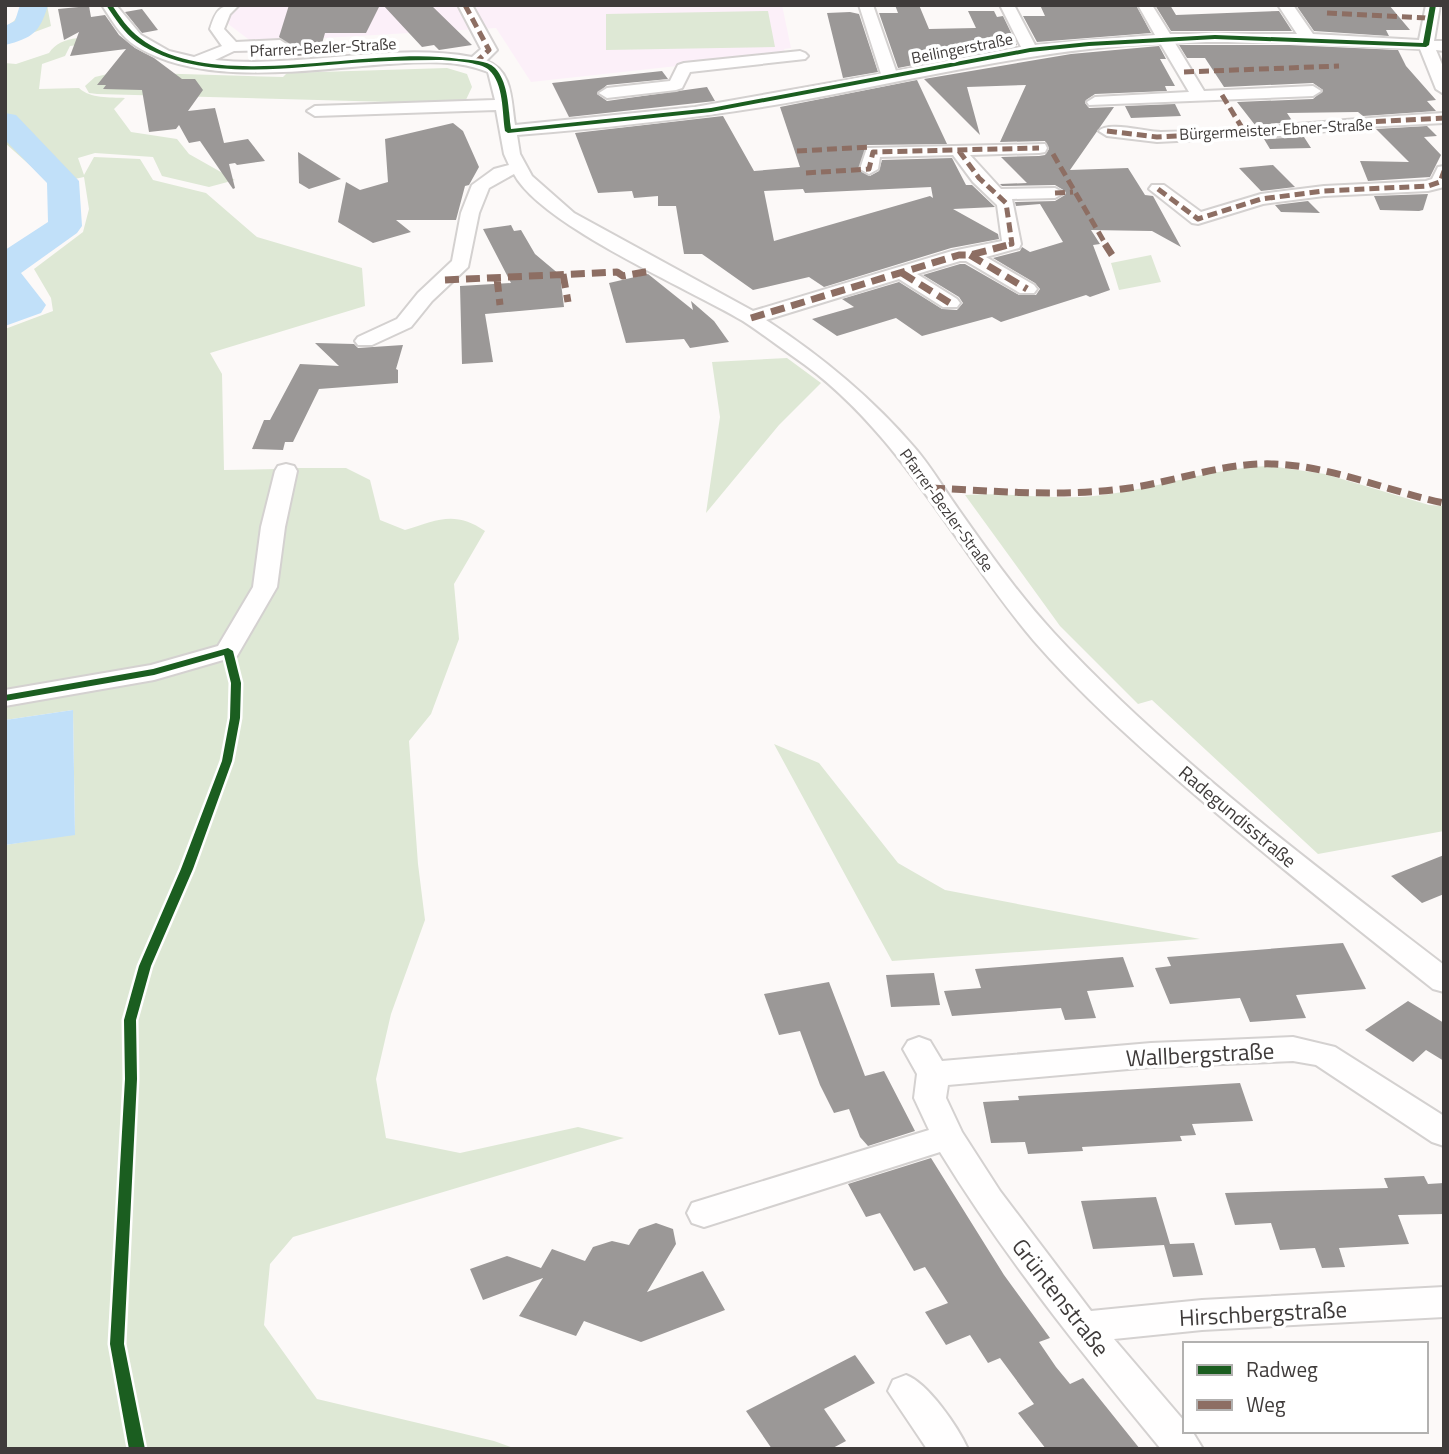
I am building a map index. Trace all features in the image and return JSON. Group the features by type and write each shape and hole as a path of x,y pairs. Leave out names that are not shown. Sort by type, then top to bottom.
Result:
{"street":[{"name":"Pfarrer-Bezler-Straße","path":"108,5 141,42 163,54 193,62 232,67 434,58 476,62"},
{"path":"232,5 223,12 217,29 232,47"},
{"path":"365,341 404,323 425,297 461,263 470,213 481,185 500,173 517,168 495,69 476,62 489,50 465,5"},
{"name":"Beilingerstraße","path":"866,5 890,78"},
{"name":"Beilingerstraße","path":"1007,5 1030,50"},
{"path":"1144,5 1199,96"},
{"path":"1285,5 1308,38"},
{"path":"1433,5 1426,45 1444,89"},
{"name":"Beilingerstraße","path":"607,93 676,85 684,68 803,70 890,78 1030,50 1164,38 1308,38 1444,46"},
{"path":"193,62 232,47 281,45"},
{"name":"Beilingerstraße","path":"508,131 711,110 803,70"},
{"path":"1095,102 1313,91"},
{"path":"314,111 504,105"},
{"name":"Bürgermeister-Ebner-Straße","path":"1107,131 1157,137 1300,131 1346,123 1444,118"},
{"path":"870,154 1039,148"},
{"path":"751,318 960,255 1012,244 1006,203 979,178 959,151"},
{"name":"Pfarrer-Bezler-Straße","path":"517,168 568,217 751,318 811,359 850,393 907,452 970,542 1044,637"},
{"path":"1157,189 1198,219 1261,198 1324,191 1428,186 1440,182 1444,171"},
{"path":"996,194 1055,193"},
{"path":"970,255 1027,289"},
{"path":"902,273 950,303"},
{"path":"5,698 154,672 228,651 265,587 273,527 286,471"},
{"name":"Radegundisstraße","path":"1044,637 1141,734 1277,850 1444,981"},
{"name":"Wallbergstraße","path":"926,1062 1293,1049 1324,1055 1444,1133"},
{"name":"Grüntenstraße","path":"926,1062 930,1098 948,1137 988,1201 1082,1327 1184,1449"},
{"path":"704,1213 948,1137"},
{"name":"Hirschbergstraße","path":"1082,1327 1202,1315 1444,1302"},
{"path":"906,1391 949,1449"}],"shaded area":[{"path":"228,5 782,5 791,48 784,49 787,54 531,82 496,28 252,42 223,20"}],"green space":[{"path":"47,5 51,26 5,43 5,27 14,21 23,7"},
{"path":"768,11 775,47 606,50 606,14"},
{"path":"111,36 120,40 70,46 65,56 42,64 39,89 79,88 95,96 125,98 114,109 131,132 177,139 189,154 235,180 209,187 162,176 153,157 95,153 78,158 84,175 94,157 140,159 153,180 206,193 257,237 362,268 365,306 210,353 222,374 224,470 277,469 258,588 226,650 5,693 5,329 53,311 51,298 34,269 83,232 89,209 84,177 51,184 5,143 5,63 16,64 49,53 54,47 69,40"},
{"path":"447,68 467,74 472,87 464,104 97,94 89,93 85,86 95,77 116,72 283,77 287,73"},
{"path":"1151,255 1161,282 1119,290 1111,263"},
{"path":"787,358 821,383 779,425 706,513 720,417 712,362"},
{"path":"1270,466 1325,474 1429,505 1444,506 1444,831 1318,854 1152,700 1138,704 1060,626 965,495 1094,496 1225,471"},
{"path":"292,468 346,468 370,480 380,520 405,530 436,520 455,519 485,531 454,584 459,639 431,714 409,741 425,920 391,1014 376,1079 386,1138 460,1153 578,1127 624,1138 293,1237 270,1264 264,1325 317,1399 494,1441 516,1449 5,1449 5,845 75,834 73,710 5,720 5,701 226,657 259,610"},
{"path":"774,744 819,763 898,863 945,890 1200,939 892,961"}],"water":[{"path":"73,710 75,835 5,845 5,720"}],"building":[{"path":"289,5 380,5 366,33 325,33 319,54 273,58 274,53 290,46 279,37"},
{"path":"383,5 431,5 472,45 439,50 434,45 422,47"},
{"path":"895,5 919,5 929,29 976,28 968,11 994,11 997,17 1003,16 1017,45 898,68 879,13 898,13"},
{"path":"1040,5 1136,5 1151,33 1037,42 1023,16 1045,16"},
{"path":"1155,5 1170,5 1176,15 1279,11 1292,31 1171,31"},
{"path":"1296,5 1389,5 1410,30 1386,30 1389,36 1314,31"},
{"path":"89,6 91,17 105,15 119,35 135,48 154,58 182,79 195,79 203,90 188,111 215,108 224,143 248,139 265,161 229,164 235,188 233,189 200,141 189,143 179,125 176,129 149,132 142,90 103,89 106,85 97,85 126,49 70,56 79,32 64,40 58,9"},
{"path":"142,9 158,30 142,33 125,12"},
{"path":"827,13 859,14 878,72 843,78"},
{"path":"1179,45 1289,45 1398,50 1406,66 1436,100 1427,101 1436,111 1363,116 1358,112 1287,113 1293,122 1255,125 1237,102 1313,99 1323,90 1313,83 1224,87 1205,58 1187,58"},
{"path":"1159,46 1166,59 1160,59 1175,86 1165,86 1167,91 1095,94 1086,100 1089,108 1114,107 1070,170 1128,168 1145,195 1153,196 1181,247 1152,231 1091,230 1100,244 1093,245 1110,290 1001,322 992,317 922,336 896,318 837,336 812,319 854,307 842,299 899,282 942,309 957,310 963,303 959,297 923,275 960,264 965,264 1019,295 1036,295 1040,289 1035,283 993,258 1020,251 1022,247 1030,252 1063,242 1040,204 1016,206 1015,202 1055,201 1065,195 1065,191 1055,185 1000,184 1027,183 1001,157 1045,155 1049,149 1045,141 1000,142 1026,85 967,87 980,135 924,79 1071,54"},
{"path":"662,71 668,79 607,85 597,94 607,101 707,87 715,101 569,117 552,83"},
{"path":"917,80 947,144 867,145 858,170 870,176 879,171 882,160 952,158 966,185 972,185 995,207 953,209 998,234 999,239 951,248 824,287 809,277 753,290 702,254 684,254 676,206 658,206 658,196 634,198 632,191 598,193 575,133 723,116 754,171 800,167 780,107","holes":["931,187 933,198 930,196 774,241 764,191 803,189 805,193"]},
{"path":"1175,104 1181,116 1131,118 1125,106"},
{"path":"453,123 463,131 479,167 469,185 465,186 456,220 396,220 411,232 373,243 338,222 346,182 360,190 388,182 385,139"},
{"path":"1427,126 1437,136 1424,137 1441,155 1430,177 1368,181 1360,161 1409,162 1376,129"},
{"path":"1304,137 1311,148 1270,149 1264,139"},
{"path":"298,152 341,179 309,189 299,183"},
{"path":"1273,165 1295,187 1261,191 1239,168"},
{"path":"1428,194 1423,210 1419,211 1380,210 1374,196"},
{"path":"1308,201 1320,213 1281,212 1275,205"},
{"path":"511,225 514,231 521,230 535,254 560,275 564,307 485,314 493,362 462,364 460,286 511,283 483,229"},
{"path":"648,274 693,310 691,301 714,321 729,342 690,348 684,339 626,343 609,283"},
{"path":"315,343 354,344 358,348 403,345 396,369 398,383 319,389 293,442 285,442 283,450 252,449 264,420 270,420 300,364 339,366"},
{"path":"1444,855 1444,894 1422,903 1391,876"},
{"path":"1343,943 1366,989 1296,995 1306,1018 1250,1022 1240,998 1170,1004 1155,968 1171,966 1167,957"},
{"path":"1123,957 1134,987 1087,991 1096,1018 1065,1020 1061,1008 952,1016 944,991 981,988 975,969"},
{"path":"934,973 940,1005 891,1007 886,975"},
{"path":"829,982 865,1076 884,1071 915,1131 868,1146 860,1137 849,1109 834,1113 820,1085 800,1031 779,1035 764,994"},
{"path":"1408,1001 1444,1023 1444,1061 1426,1050 1413,1062 1365,1030"},
{"path":"1240,1083 1253,1121 1192,1124 1196,1135 1180,1136 1182,1141 1082,1147 1083,1151 1028,1154 1025,1142 991,1143 983,1102 1019,1100 1018,1096"},
{"path":"931,1158 1004,1275 1050,1338 1039,1342 1056,1367 1070,1384 1083,1378 1140,1449 1046,1449 1018,1413 1034,1404 1000,1358 988,1363 970,1335 946,1345 925,1312 948,1303 925,1267 914,1271 880,1213 866,1217 848,1184"},
{"path":"1424,1176 1428,1184 1444,1183 1444,1214 1398,1215 1409,1244 1339,1248 1345,1267 1322,1268 1315,1248 1280,1250 1271,1223 1235,1225 1225,1193 1388,1188 1384,1178"},
{"path":"1156,1197 1170,1244 1194,1243 1203,1275 1173,1277 1164,1245 1093,1249 1081,1201"},
{"path":"656,1223 673,1229 676,1244 647,1292 703,1271 725,1310 641,1342 584,1321 576,1336 519,1316 543,1278 483,1300 470,1269 507,1256 541,1268 552,1249 585,1261 593,1247 612,1241 629,1245 639,1229"},
{"path":"855,1355 875,1383 824,1409 846,1441 831,1449 772,1449 746,1411"}],"waterway":[{"path":"5,37 28,26 34,5"},
{"path":"5,122 63,181 65,226 14,260 5,270"},
{"path":"5,276 28,305 5,315"}],"marked path":[{"path":"465,5 489,50 476,62"},
{"path":"1327,13 1429,18"},
{"path":"1184,72 1339,66"},
{"path":"1222,95 1244,131"},
{"path":"1107,131 1157,137 1300,130 1346,123 1444,118"},
{"path":"797,151 870,147"},
{"path":"806,173 869,169 873,152 1039,148"},
{"path":"751,318 959,255 970,255 1012,244 1006,203 979,178 959,151"},
{"path":"1053,154 1112,255"},
{"path":"1158,189 1198,219 1261,199 1324,191 1428,186 1440,182 1444,171"},
{"path":"1055,193 1073,192"},
{"path":"970,255 1027,289"},
{"path":"445,280 617,272 623,276 650,271"},
{"path":"902,273 950,303"},
{"path":"563,274 568,302"},
{"path":"497,278 500,305"},
{"path":"931,488 1074,493 1141,486 1234,466 1273,464 1338,475 1444,503"}],"cycle path":[{"path":"109,5 140,41 173,58 213,66 306,65 404,58 448,59 487,65 498,77 501,85 508,131 711,110 1030,50 1089,44 1215,37 1426,45 1433,5"},
{"path":"5,698 154,672 228,651 236,683 235,718 227,761 187,869 145,966 130,1020 131,1079 117,1344 137,1449"}]}
